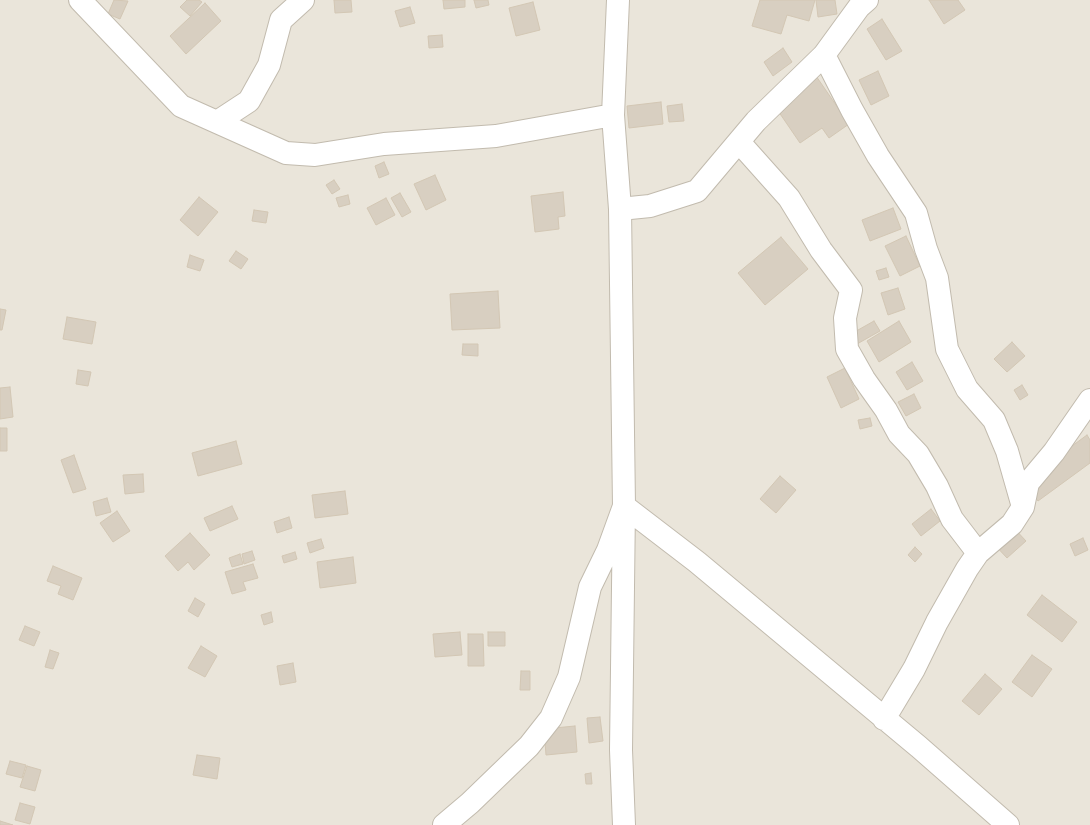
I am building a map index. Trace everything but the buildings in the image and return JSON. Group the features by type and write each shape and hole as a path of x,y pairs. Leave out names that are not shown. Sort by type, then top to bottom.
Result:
{"street":[{"path":"80,0 181,106 286,153 315,155 384,144 496,136 613,115"},
{"path":"217,122 249,101 269,65 281,20 303,0"},
{"path":"618,0 613,115 620,209 624,506 621,750 624,825"},
{"path":"620,209 650,206 697,191 756,121 824,55 857,2"},
{"path":"824,55 852,110 878,156 916,213 926,249 937,278 947,349 967,389 994,420 1007,451 1023,507"},
{"path":"739,142 789,198 821,250 851,290 845,318 847,349 864,380 886,410 899,434 918,454 937,486 952,519 978,553"},
{"path":"884,719 914,669 937,622 967,570 978,553 1012,524 1023,507 1028,483 1054,452 1090,400"},
{"path":"624,506 697,562 919,747 1008,825"},
{"path":"444,825 470,803 529,746 551,718 569,677 590,587 608,550 624,506"}],"shaded area":[{"path":"0,0 1090,0 1090,825 0,825"}]}
